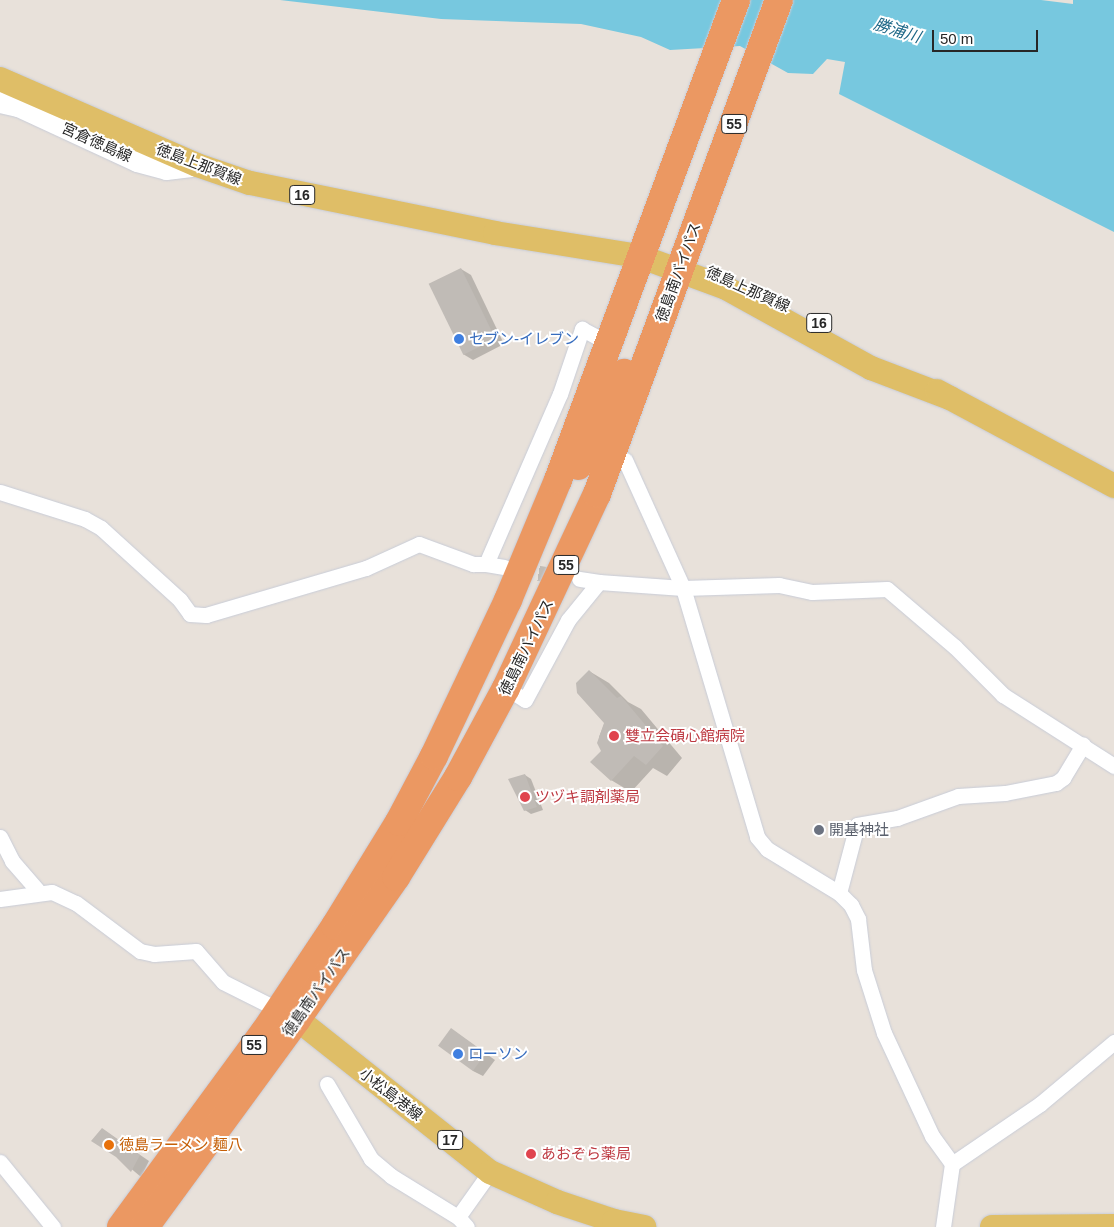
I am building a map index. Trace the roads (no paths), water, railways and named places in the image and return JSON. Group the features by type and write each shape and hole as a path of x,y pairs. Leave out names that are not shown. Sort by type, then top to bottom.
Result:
{"highway":[{"name":"徳島南バイパス","path":"387,867 399,822 476,671 537,531 736,0"},
{"name":"徳島南バイパス","path":"146,1227 387,867 416,843 458,777 506,688 597,494 678,260 779,0"},
{"path":"537,531 568,485 611,404 678,260"},
{"name":"徳島南バイパス","path":"121,1227 288,1015"}],"main road":[{"name":"徳島上那賀線","path":"0,79 197,165 250,183 300,195 409,214 495,222 644,244 678,260 766,294 950,398 1114,486"},
{"name":"宮倉徳島線","path":"0,102 18,106 137,161 166,169 197,165"},
{"name":"小松島港線","path":"288,1015 490,1172 557,1202 614,1221 644,1227"},
{"path":"992,1227 1114,1226"}],"street":[{"path":"486,564 560,394 582,329 608,343"},
{"path":"626,460 683,588 757,837 767,848 839,894 851,905 858,919 864,970 884,1033 932,1136 952,1164 943,1227"},
{"path":"0,492 85,519 101,528 180,600 190,614 206,615 366,568 419,544 473,564 504,567"},
{"path":"579,579 683,588 779,585 812,592 887,589 960,652 1003,695 1114,766"},
{"path":"506,688 525,700 568,620 598,582"},
{"path":"839,894 857,825 897,818 958,796 1006,793 1056,783 1063,778 1083,745"},
{"path":"0,837 12,861 38,892"},
{"path":"0,899 12,900 38,892 52,892 76,903 140,951 154,954 196,951 223,982 288,1015"},
{"path":"952,1164 1040,1104 1114,1042"},
{"path":"327,1084 371,1159 391,1176 462,1222 490,1172"},
{"path":"0,1162 53,1227"}],"water":[{"name":"勝浦川","path":"280,0 1041,0 1073,4 1073,0 1114,0 1114,232 839,94 845,62 827,59 813,74 788,73 740,46 670,50 641,37 581,24 441,19"}],"tunnel":[{"path":"516,569 564,577"}],"place":[{"name":"セブン-イレブン","path":"459,339"},
{"name":"雙立会碩心館病院","path":"614,736"},
{"name":"ツヅキ調剤薬局","path":"525,797"},
{"name":"開基神社","path":"819,830"},
{"name":"ローソン","path":"458,1054"},
{"name":"徳島ラーメン 麺八","path":"109,1145"},
{"name":"あおぞら薬局","path":"531,1154"}]}
